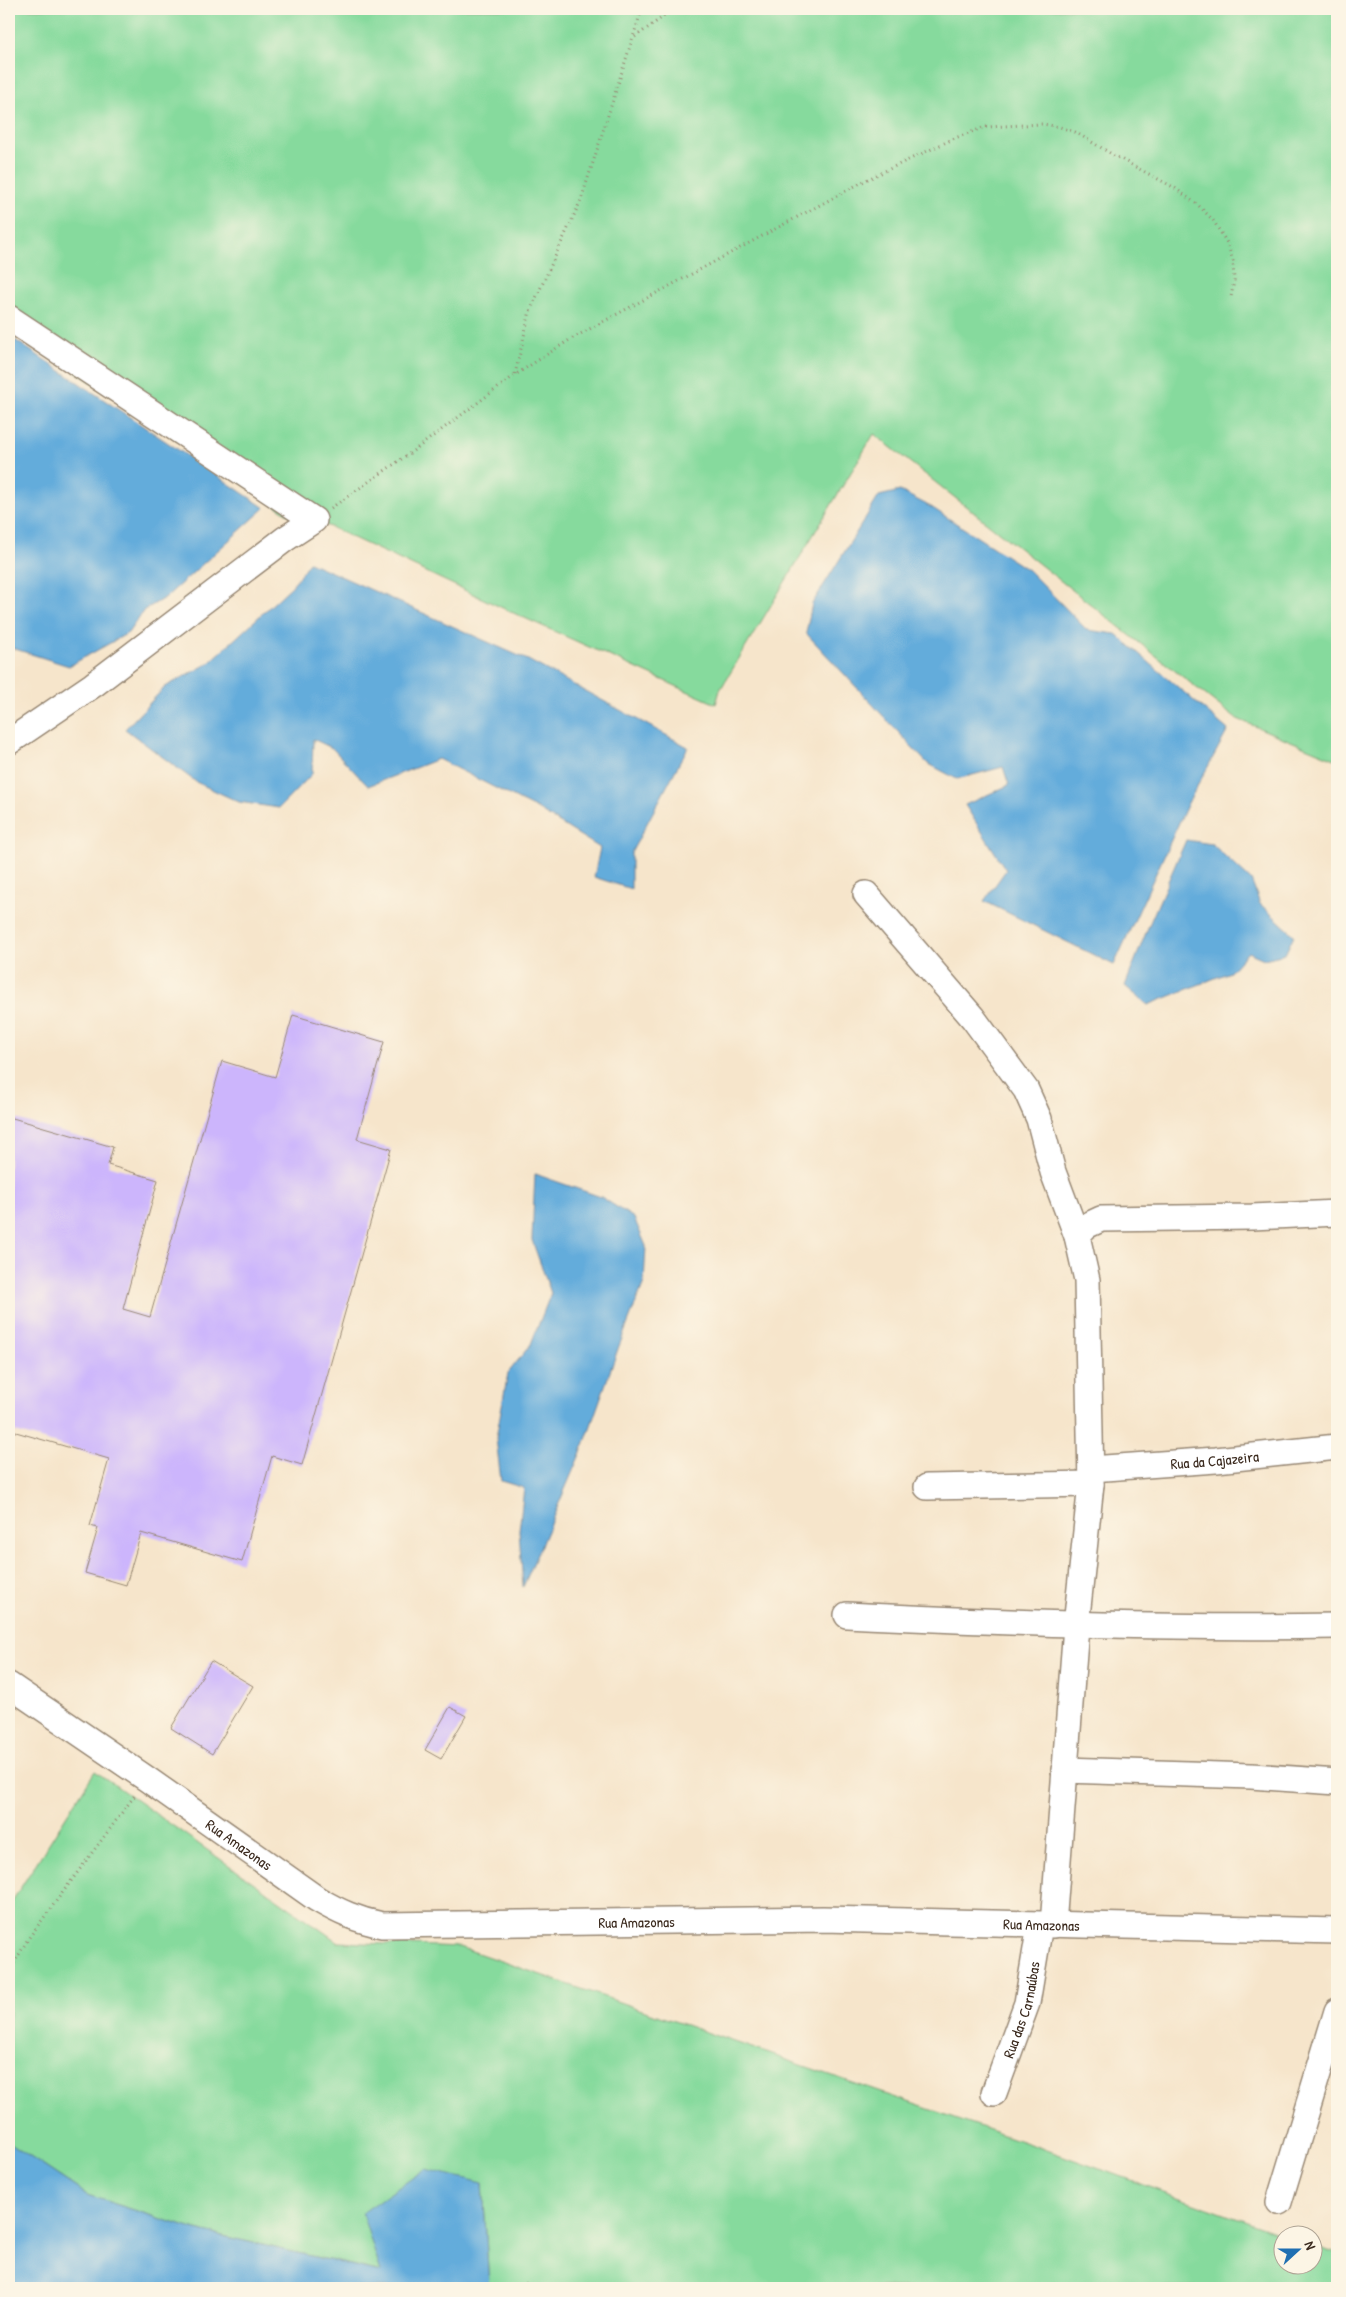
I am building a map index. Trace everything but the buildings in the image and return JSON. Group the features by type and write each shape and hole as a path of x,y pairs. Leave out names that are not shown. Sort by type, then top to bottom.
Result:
{"street":[{"path":"9,318 314,520 93,685 9,742"},
{"name":"Rua das Carnaúbas","path":"866,894 973,1018 1026,1090 1039,1120 1052,1172 1077,1236 1087,1280 1091,1476 1064,1770 1046,1925 1027,2003 994,2093"},
{"path":"1077,1236 1086,1226 1102,1219 1252,1217 1337,1213"},
{"name":"Rua da Cajazeira","path":"927,1487 1091,1476 1337,1447"},
{"path":"847,1615 1076,1626 1246,1628 1337,1626"},
{"name":"Rua Amazonas","path":"9,1685 341,1914 360,1921 382,1925 823,1919 1337,1931"},
{"path":"1064,1770 1251,1776 1337,1782"},
{"path":"1279,2202 1337,2011"}],"path":[{"path":"515,375 530,311 581,200 635,37 642,9"},
{"path":"635,37 674,9"},
{"path":"314,520 413,451 515,375 570,339 868,179 955,138 985,127 1006,124 1043,124 1075,132 1174,188 1198,205 1213,220 1227,243 1233,261 1234,281 1231,297"},
{"path":"9,1972 28,1939 147,1779"},
{"path":"525,2283 533,2288"}],"green space":[{"path":"9,9 1337,9 1337,760 1235,718 874,434 720,690 716,704 509,611 328,526 297,520 9,327"},
{"path":"95,1771 338,1942 460,1947 1044,2149 1274,2232 1274,2274 1324,2274 1324,2248 1337,2253 1337,2288 489,2288 483,2183 382,2272 196,2230 87,2195 9,2143 9,1906"}],"water":[{"path":"9,336 265,508 166,597 144,610 128,633 69,666 9,647"},
{"path":"900,491 931,507 1028,570 1087,630 1116,634 1228,730 1188,803 1114,965 984,901 1006,870 965,805 1009,785 1003,767 957,779 927,763 806,633 812,604 879,496"},
{"path":"309,562 528,660 688,747 631,853 631,889 594,877 600,848 537,809 438,759 368,786 332,748 313,739 312,774 279,808 239,802 196,782 125,729 165,687 209,663 292,586"},
{"path":"1186,840 1212,844 1251,880 1260,904 1294,935 1285,954 1264,959 1248,952 1230,972 1148,1005 1125,986"},
{"path":"535,1174 601,1197 634,1218 646,1246 644,1282 584,1445 523,1587 519,1531 524,1488 501,1481 496,1438 508,1373 531,1344 551,1293 532,1240"},
{"path":"9,2143 87,2195 196,2230 381,2272 362,2213 425,2169 483,2183 489,2288 9,2288"}]}
